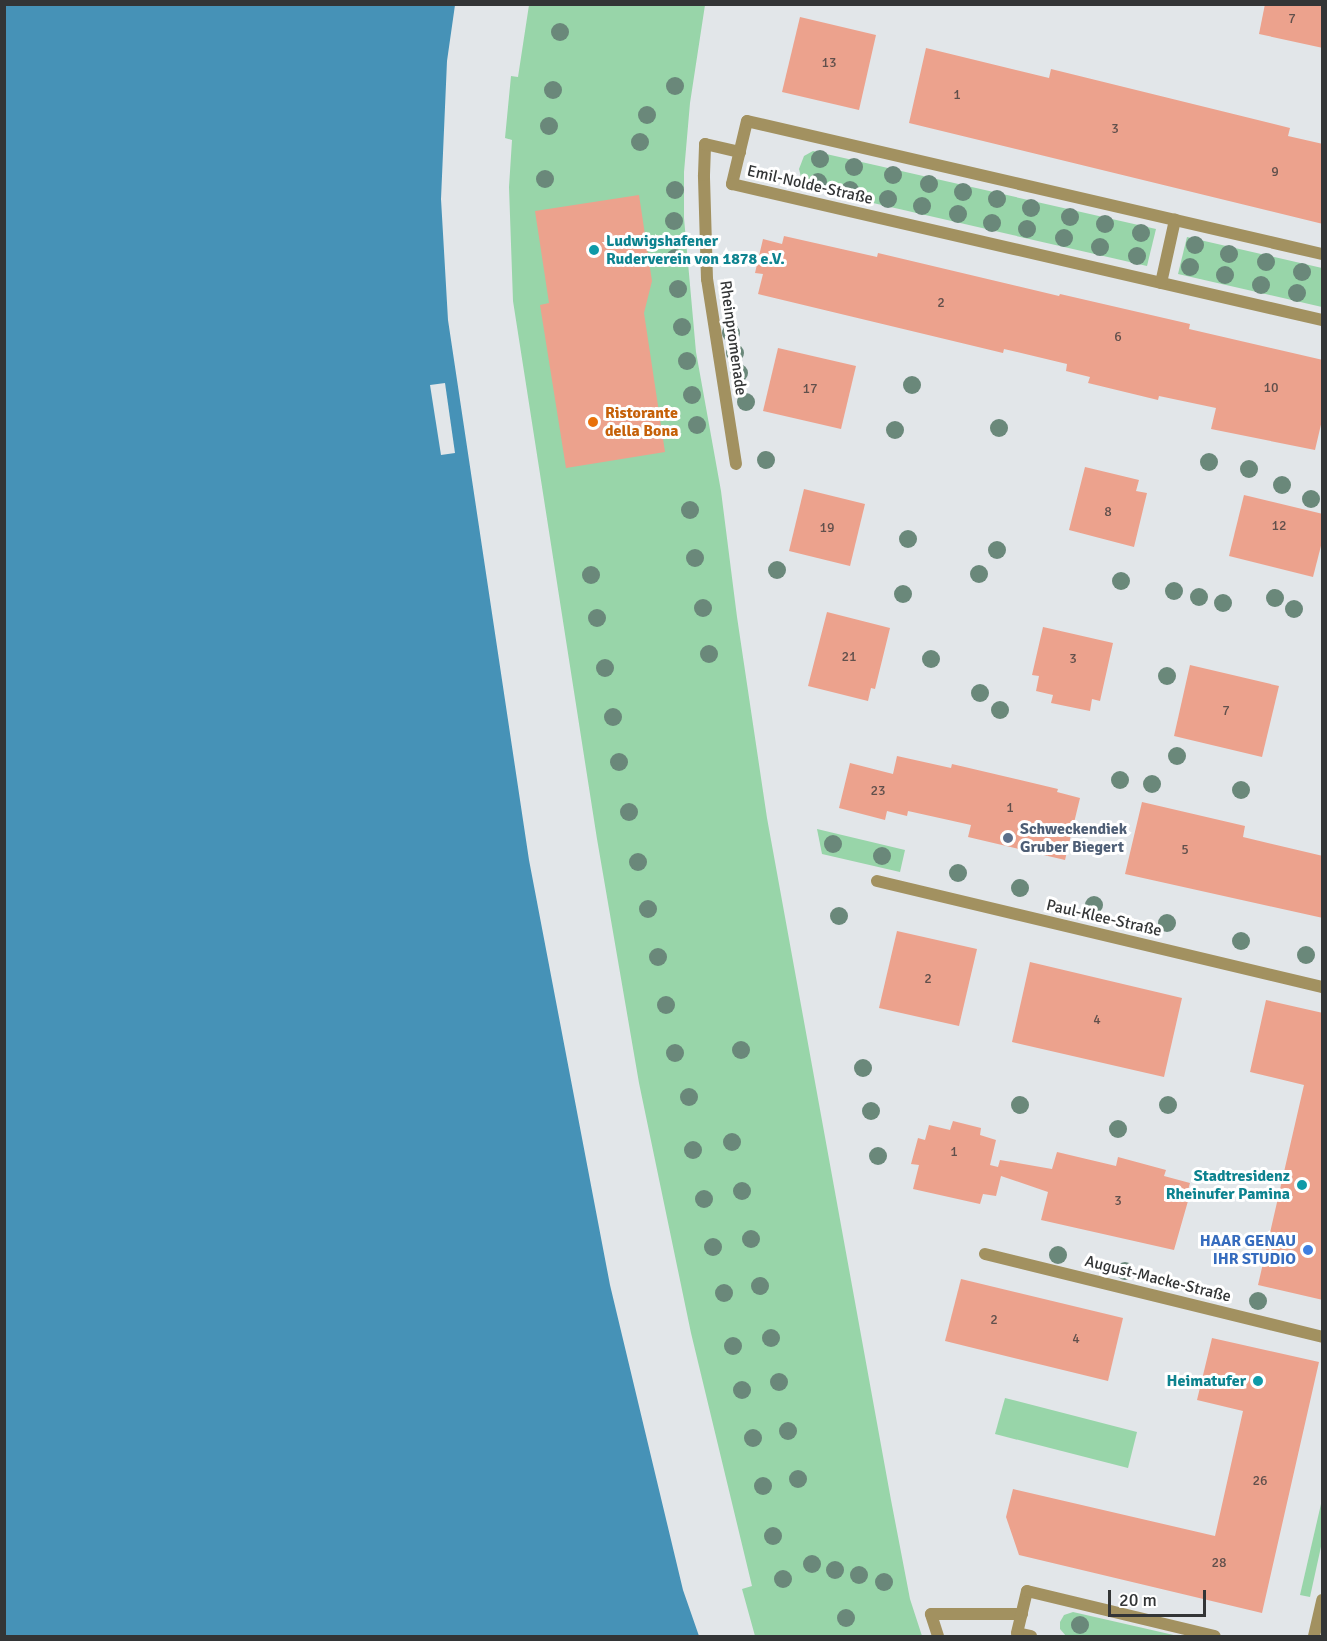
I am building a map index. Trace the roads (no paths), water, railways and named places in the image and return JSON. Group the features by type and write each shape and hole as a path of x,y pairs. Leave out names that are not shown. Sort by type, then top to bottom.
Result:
{"street":[{"name":"Emil-Nolde-Straße","path":"1323,254 747,121 732,184 1323,320"},
{"name":"Rheinpromenade","path":"736,464 707,279 705,144 740,152"},
{"path":"1161,283 1175,220"},
{"name":"Paul-Klee-Straße","path":"877,882 1323,987"},
{"name":"August-Macke-Straße","path":"985,1254 1323,1337"},
{"path":"1031,1636 1017,1633 1027,1591 1215,1636"},
{"path":"1314,1636 1323,1600"},
{"path":"938,1636 931,1614 1022,1614"}],"water":[{"path":"5,5 455,5 447,61 441,199 448,320 529,860 610,1285 683,1590 699,1636 5,1636"}],"place":[{"name":"Ludwigshafener Ruderverein von 1878 e.V.","path":"594,250"},
{"name":"Ristorante della Bona","path":"593,422"},
{"name":"Schweckendiek Gruber Biegert","path":"1008,838"},
{"name":"Stadtresidenz Rheinufer Pamina","path":"1302,1185"},
{"name":"HAAR GENAU IHR STUDIO","path":"1308,1250"},
{"name":"Heimatufer","path":"1258,1381"}]}
